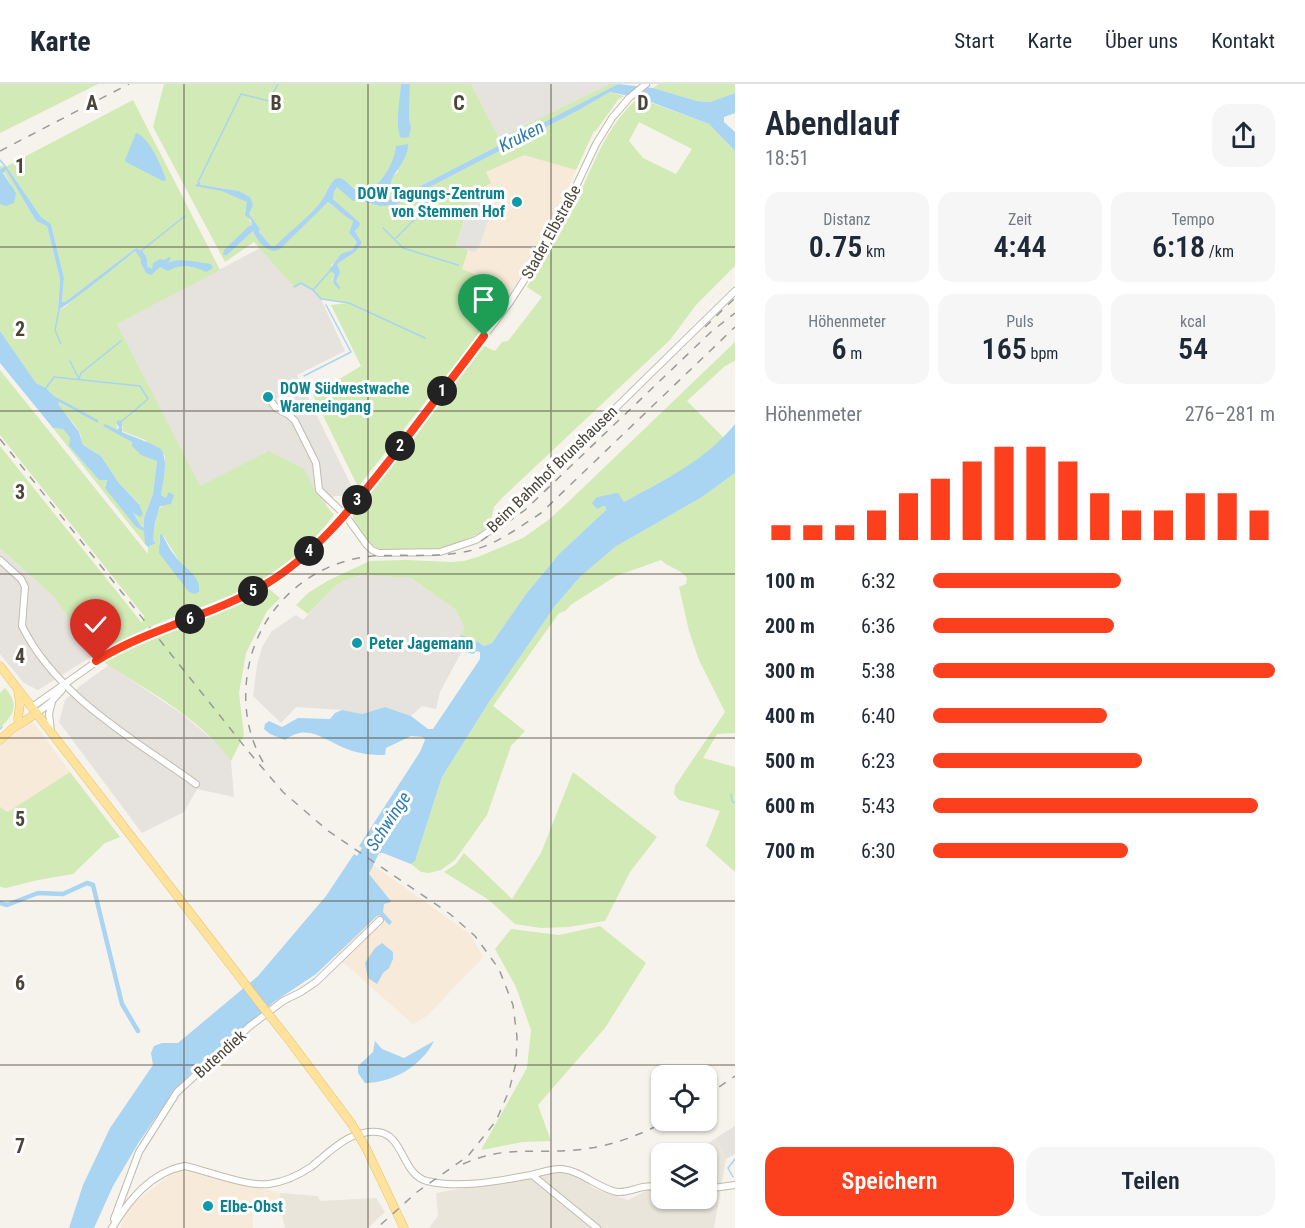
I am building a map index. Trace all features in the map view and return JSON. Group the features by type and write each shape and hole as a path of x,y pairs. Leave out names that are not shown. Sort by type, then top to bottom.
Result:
{"main road":[{"path":"0,666 351,1123 366,1148 404,1228"},
{"path":"12,729 18,718 20,704 18,688"},
{"path":"18,718 35,710"},
{"path":"0,740 35,710"}],"street":[{"name":"Stader Elbstraße","path":"35,710 113,650 212,610 268,583 304,556 345,515 510,302 553,235 604,130 629,98 646,84"},
{"name":"Beim Bahnhof Brunshausen","path":"268,397 276,408 295,421 316,463 319,490 345,515 372,550 379,553 440,552 476,540 501,521 735,291"},
{"path":"0,560 21,579 26,587 21,620 25,633 66,685 84,704 196,784"},
{"name":"Stader Elbstraße","path":"35,710 52,701 66,685"},
{"path":"51,731 49,713 52,701"},
{"name":"Butendiek","path":"112,1228 139,1152 177,1092 250,1026 283,1001 316,982 380,920"},
{"path":"112,1228 129,1201 164,1172 174,1168 184,1166 253,1184 269,1184 296,1176 334,1146 367,1132 379,1132 391,1138 408,1166 421,1180 460,1184 563,1169 618,1192 651,1186"},
{"path":"532,1174 597,1228"},
{"path":"717,1187 735,1185"}],"shaded area":[{"path":"471,84 609,84 499,138"},
{"path":"524,154 576,170 550,230 503,304 488,287 484,278 462,269 456,246 473,193 486,172"},
{"path":"472,198 493,205 480,245 475,252 456,246"},
{"path":"260,248 294,287 301,283 313,290 321,299 345,351 297,375 354,491 343,496 334,496 248,582 117,324"},
{"path":"296,386 340,470 322,478 321,461 296,412 282,404 287,390"},
{"path":"0,548 54,597 94,655 38,690 24,683 0,654"},
{"path":"363,575 411,578 456,610 464,627 457,645 462,651 440,692 436,709 422,706 411,716 385,707 362,714 342,710 296,707 281,723 253,696 262,647 272,631 296,615 303,620 334,587 345,580"},
{"path":"109,665 182,714 221,747 231,761 234,797 197,789 184,812 142,833 59,722 65,700"},
{"path":"31,722 70,772 8,812 0,807 0,745"},
{"path":"373,865 470,934 483,957 427,1016 413,1024 335,955 383,912 383,904 390,898 369,876"},
{"path":"735,1126 735,1154 726,1159 716,1138"},
{"path":"716,1138 726,1159 714,1228 429,1228 438,1216 436,1193 562,1171 581,1177 593,1188 628,1200 651,1188 651,1209 717,1209 717,1143 709,1143"},
{"path":"174,1172 191,1172 280,1193 279,1203 252,1200 253,1228 121,1228 123,1218 133,1204"},
{"path":"280,1193 318,1196 320,1201 376,1198 385,1212 368,1228 285,1228 279,1203"}],"green space":[{"path":"0,84 98,84 0,133"},
{"path":"164,84 401,84 400,117 409,121 410,84 471,84 499,138 609,84 618,84 395,199 381,200 379,198 391,186 392,178 398,172 396,158 381,182 371,190 359,190 337,179 318,206 275,246 271,246 259,232 260,229 249,214 250,197 239,191 205,186 233,194 247,202 245,211 252,225 227,255 253,231 275,251 328,202 331,204 353,221 349,233 357,242 352,250 331,265 335,274 332,280 340,287 336,281 337,264 355,252 362,243 355,231 359,223 333,199 337,187 372,203 395,205 610,92 624,96 618,100 594,131 576,170 524,155 486,172 491,183 473,193 456,245 468,250 462,269 484,278 488,287 503,304 358,487 313,395 361,366 331,305 348,303 321,299 313,290 301,283 294,287 254,242 225,262 153,127"},
{"path":"659,84 735,84 735,93 710,102 697,101 653,88"},
{"path":"638,98 709,124 735,151 735,266 696,305 670,340 502,498 494,507 490,525 478,534 453,545 435,549 384,550 378,548 359,531 352,513 482,345 495,351 502,342 508,341 542,297 527,287 564,225 609,134","holes":["639,122 692,149 676,174 643,158 629,141"]},
{"path":"133,100 220,270 117,324 200,486 269,451 304,469 317,494 334,515 299,554 254,585 152,626 94,655 54,597 0,548 0,446 142,623 144,616 0,435 0,370 148,554 148,547 156,543 153,540 156,518 166,498 161,495 165,456 156,446 150,446 145,440 122,431 123,427 118,420 116,423 118,430 104,425 132,442 149,458 155,458 157,461 153,494 144,518 144,528 133,513 138,517 139,503 118,482 101,456 83,445 80,433 57,404 58,402 98,422 36,383 0,331 0,204 11,185 3,171 6,170 36,221 47,226 60,279 58,310 65,307 135,251 142,259 141,264 146,273 160,266 213,268 167,263 160,259 154,263 152,269 147,266 147,259 142,251 136,248 62,302 64,278 51,224 41,217 6,166","holes":["160,535 163,535 182,566 159,544"]},
{"path":"735,342 735,361 725,366 687,401 724,438 693,464 624,502 618,494 597,497 606,510 559,554 526,594 492,643 484,646 474,639 461,635 464,627 456,610 411,578 362,575 345,580 334,587 308,614 296,605 308,593 329,580 370,561 464,561 523,538 565,505"},
{"path":"53,428 63,429 71,437 69,446 99,480 107,479 105,486 145,531 145,544"},
{"path":"735,473 735,733 717,734 703,758 735,767 735,872 706,846 720,811 679,800 674,794 675,786 725,712 699,660 689,631 679,587 686,584 687,578 661,560 616,576 559,613 493,706 525,731 511,746 487,815 455,860 441,870 421,872 411,864 417,855 442,777 489,702 555,606 580,577 615,547 702,497"},
{"path":"269,589 280,598 267,611 246,653 239,693 244,735 231,761 204,731 188,718 102,661"},
{"path":"5,688 14,704 12,714 0,728 0,693"},
{"path":"70,772 120,837 105,843 73,874 6,888 0,887 0,807 8,812"},
{"path":"573,772 657,837 630,872 605,921 568,927 541,928 515,924 489,900 444,872 456,864 464,853 512,899 541,853"},
{"path":"600,926 646,963 605,1028 538,1105 551,1141 523,1142 481,1150 527,1068 531,1030 516,987 495,949 511,929 559,935"}],"water":[{"path":"401,84 410,84 409,121 411,127 409,137 401,138 398,120"},
{"name":"Kruken","path":"618,84 653,88 697,101 710,102 735,93 735,113 724,117 724,122 735,132 735,151 709,124 643,99 610,92 395,205 380,206 359,200 353,201 337,187 333,199 360,223 355,231 362,243 355,252 337,264 340,272 336,281 340,290 334,283 335,274 329,270 341,254 352,250 357,242 349,233 353,221 328,202 280,249 275,251 265,247 253,231 227,255 223,255 224,250 252,225 251,220 245,215 247,202 222,191 195,186 199,181 201,185 239,191 250,197 253,205 249,214 260,229 259,232 271,246 275,246 318,206 335,179 343,179 357,190 372,188 389,169 396,146 408,144 405,157 393,177 391,186 379,198 381,200 395,199"},
{"path":"136,133 150,146 166,180 163,181 126,162"},
{"path":"6,166 41,217 51,224 64,278 62,302 136,248 142,251 147,260 147,266 152,269 153,263 169,257 171,258 168,263 178,260 189,261 211,264 213,268 206,272 187,267 177,267 168,271 160,267 151,275 146,273 135,251 58,310 60,279 47,226 36,221 6,170 3,173 16,193 14,203 6,206 0,204 0,169"},
{"path":"0,331 36,383 46,388 54,396 98,420 98,423 59,402 58,404 79,432 83,445 101,456 118,482 139,504 143,514 140,517 133,513 144,528 144,518 153,494 157,461 141,455 132,446 132,442 103,426 105,424 118,430 116,423 118,420 122,421 122,432 161,449 165,466 161,495 166,498 169,492 174,495 171,504 160,506 153,540 156,543 148,547 145,544 144,531 136,527 105,488 107,480 99,480 69,446 70,437 63,429 53,428 0,363"},
{"name":"Schwinge","path":"735,424 735,473 702,497 615,547 580,577 555,606 489,702 442,777 415,861 411,864 379,853 369,874 391,901 384,904 383,912 392,922 389,925 380,915 377,916 316,974 274,1002 197,1067 174,1091 139,1142 113,1186 94,1228 69,1228 83,1185 110,1128 153,1065 151,1053 154,1046 162,1043 178,1043 258,976 326,896 354,854 357,856 362,848 359,846 420,752 425,740 423,737 411,736 386,748 385,755 370,754 352,751 309,733 293,735 285,740 270,734 264,729 265,724 269,721 282,727 298,718 330,719 342,710 362,714 385,707 411,716 428,729 433,729 480,659 480,652 473,654 462,651 457,645 461,635 474,639 484,646 492,643 526,594 559,554 606,510 603,506 597,509 592,503 597,497 618,493 624,502 697,459 711,449"},
{"path":"162,534 173,554 197,580 199,592 195,594 189,592 159,553 160,535"},
{"path":"382,943 393,952 393,959 377,984 368,978 365,963 375,948"},
{"path":"375,1041 382,1049 404,1058 434,1041 422,1058 405,1071 385,1080 365,1083 358,1073 358,1066 373,1052"}],"waterway":[{"path":"198,182 241,94 269,101 278,84"},
{"path":"0,160 5,166"},
{"path":"396,238 414,220 434,193"},
{"path":"141,251 185,216"},
{"path":"383,228 403,248 458,265"},
{"path":"294,287 301,283 313,290 330,271"},
{"path":"313,290 321,299 349,303 425,338"},
{"path":"304,376 351,352 326,305"},
{"path":"59,310 55,330 61,344"},
{"path":"70,361 79,379 81,373 121,341"},
{"path":"46,388 54,377 140,386 148,399 122,421"},
{"path":"731,794 732,801 735,803"},
{"path":"0,903 7,905 38,893 63,894 87,883 93,885 122,1004 138,1031"},
{"path":"733,1177 728,1168 735,1159"}],"railway":[{"path":"0,151 129,84"},
{"path":"705,327 735,298"},
{"path":"481,541 525,510 712,331 735,313"},
{"path":"263,762 257,751 247,715 246,690 249,665 255,644 265,624 277,606 293,590 310,577 351,560 373,556 457,553 488,545 506,535 541,513 735,327"},
{"path":"0,439 283,792 327,830 450,914 475,936 499,969 513,1005 517,1037 516,1063 509,1091 496,1121 468,1156 417,1192 377,1228"},
{"path":"717,1088 735,1076"},
{"path":"463,1164 506,1152 561,1151 600,1146 635,1136 651,1128"}],"place":[{"name":"DOW Tagungs-Zentrum von Stemmen Hof","path":"517,202"},
{"name":"DOW Südwestwache Wareneingang","path":"268,397"},
{"name":"Peter Jagemann","path":"357,643"},
{"name":"Elbe-Obst","path":"208,1206"}],"route":[{"path":"96,661 113,650 153,632 252,592 289,569 345,515 484,336"}]}
